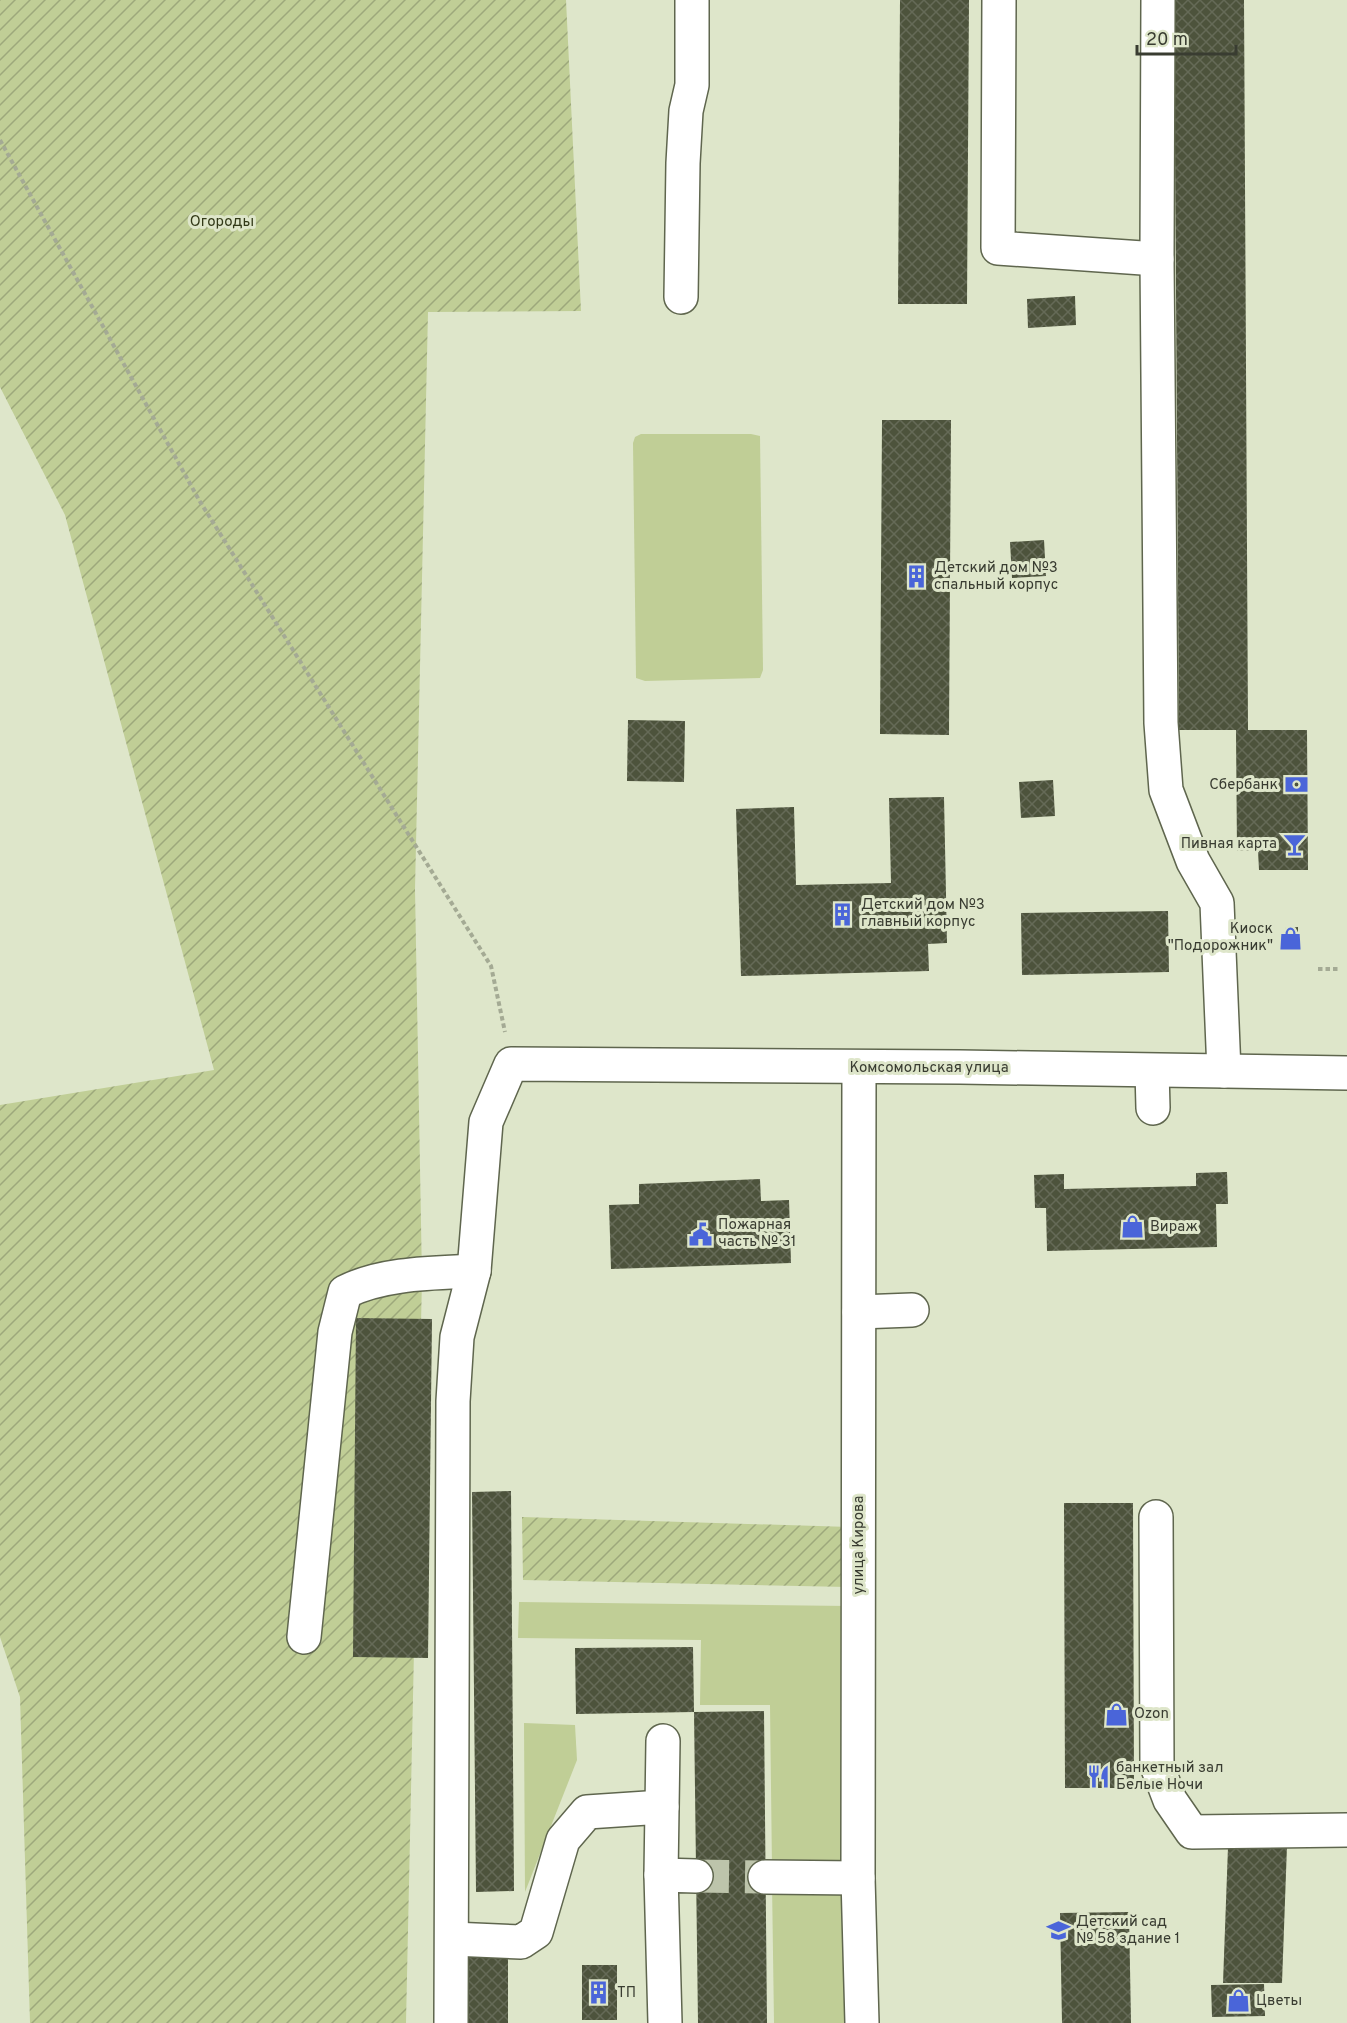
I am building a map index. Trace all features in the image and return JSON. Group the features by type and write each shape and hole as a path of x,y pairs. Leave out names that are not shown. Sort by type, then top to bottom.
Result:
{"street":[{"path":"681,297 683,153 686,111 692,85 692,0"},
{"path":"999,0 998,249 1157,259"},
{"path":"1158,0 1157,259 1161,723 1166,790 1193,861 1217,903 1224,1071"},
{"path":"451,2023 453,1401 457,1337 474,1271 486,1122 511,1064"},
{"name":"Комсомольская улица","path":"511,1064 1347,1074"},
{"name":"улица Кирова","path":"859,1067 858,1878 862,2023"},
{"path":"1152,1071 1153,1108"},
{"path":"304,1637 335,1332 345,1292 361,1284 435,1273 474,1271"},
{"path":"859,1312 912,1310"},
{"path":"1156,1517 1157,1766 1170,1800 1192,1832 1347,1830"},
{"path":"663,1741 661,1875 665,2023"},
{"path":"452,1940 521,1942 536,1932 563,1840 587,1812 662,1807"},
{"path":"661,1875 696,1876"},
{"path":"765,1876 858,1878"}],"path":[{"path":"0,140 199,500 491,966 511,1064"},
{"path":"1318,969 1340,969"}],"green space":[{"name":"Огороды","path":"0,0 566,0 581,311 428,312 415,889 422,1278 406,2023 30,2023 20,1697 0,1637 0,1105 214,1070 65,515 0,387"},
{"path":"641,434 751,434 760,436 763,670 760,678 645,681 636,678 633,443 635,437"},
{"path":"522,1517 850,1527 848,1587 523,1580"},
{"path":"519,1602 849,1606 849,1872 772,1868 770,1705 700,1705 701,1640 518,1638"},
{"path":"524,1723 575,1725 577,1760 525,1892"},
{"path":"772,1883 849,1884 852,2023 774,2023"}],"building":[{"path":"900,0 969,0 967,304 898,304"},
{"path":"1174,0 1244,0 1248,730 1307,730 1308,870 1259,870 1258,851 1237,851 1236,730 1179,730"},
{"path":"1075,296 1076,325 1028,328 1027,299"},
{"name":"Детский дом №3 спальный корпус","path":"882,420 951,420 949,735 880,734"},
{"path":"1044,540 1046,576 1012,578 1010,542"},
{"path":"628,720 685,721 684,782 627,781"},
{"path":"1053,780 1055,816 1021,818 1019,782"},
{"name":"Детский дом №3 главный корпус","path":"944,797 947,943 928,944 929,971 741,976 736,809 794,807 796,885 891,883 889,798"},
{"path":"1168,911 1169,972 1022,975 1021,913"},
{"name":"Киоск \"Подорожник\"","path":"1298,927 1298,949 1285,949 1285,928"},
{"name":"Вираж","path":"1227,1172 1228,1204 1216,1204 1217,1247 1047,1251 1046,1208 1035,1208 1034,1175 1064,1174 1064,1189 1196,1186 1196,1173"},
{"name":"Пожарная часть № 31","path":"760,1179 761,1201 789,1200 791,1263 611,1269 609,1205 639,1204 639,1184"},
{"path":"356,1318 432,1319 428,1658 353,1657"},
{"path":"511,1491 514,1891 476,1892 472,1492"},
{"path":"1064,1503 1133,1503 1134,1788 1065,1788"},
{"path":"693,1647 694,1712 576,1714 575,1648"},
{"path":"764,1711 767,2023 698,2023 694,1712"},
{"path":"1287,1846 1282,1983 1223,1983 1228,1847"},
{"path":"1129,1912 1131,2023 1062,2023 1060,1913"},
{"path":"463,1950 508,1952 508,2023 463,2023"},
{"name":"ТП","path":"582,1965 617,1965 617,2020 582,2020"},
{"name":"Цветы","path":"1264,1984 1265,2016 1212,2017 1211,1985"}],"tunnel":[{"path":"696,1876 765,1877"}],"place":[{"name":"Детский дом №3 спальный корпус","path":"916,577"},
{"name":"Сбербанк","path":"1296,785"},
{"name":"Пивная карта","path":"1295,844"},
{"name":"Детский дом №3 главный корпус","path":"843,914"},
{"name":"Киоск \"Подорожник\"","path":"1291,938"},
{"name":"Вираж","path":"1132,1227"},
{"name":"Пожарная часть № 31","path":"700,1234"},
{"name":"Ozon","path":"1116,1714"},
{"name":"банкетный зал Белые Ночи","path":"1098,1777"},
{"name":"Детский сад № 58 здание 1","path":"1058,1931"},
{"name":"ТП","path":"599,1993"},
{"name":"Цветы","path":"1238,2001"}]}
